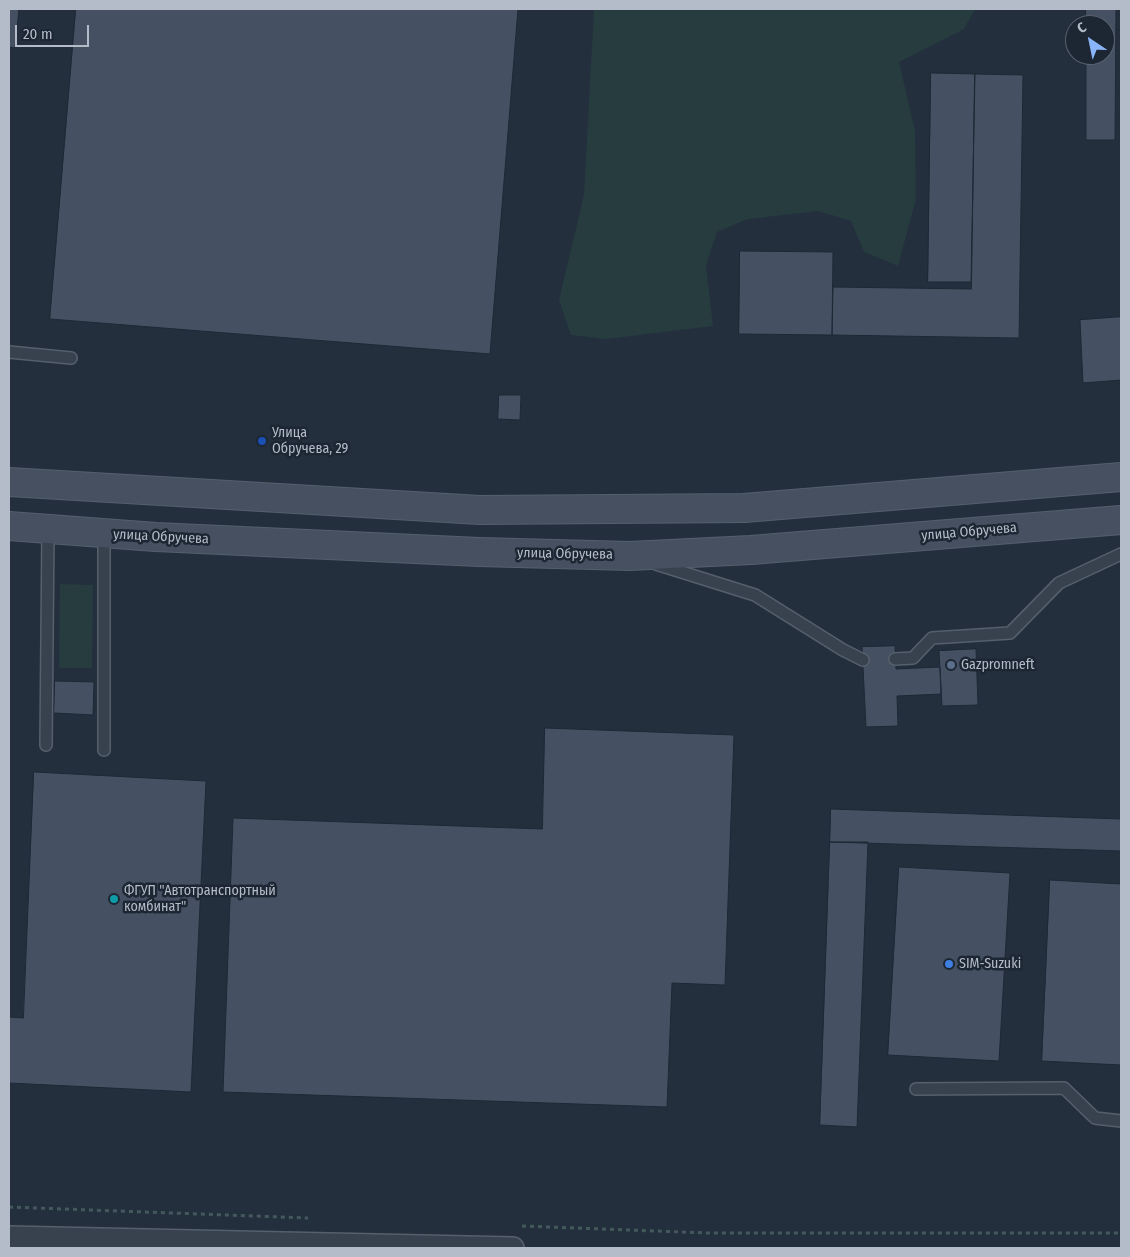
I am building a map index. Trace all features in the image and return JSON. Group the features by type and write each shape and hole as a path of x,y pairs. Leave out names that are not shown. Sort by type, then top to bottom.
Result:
{"main road":[{"path":"9,482 480,510 744,508 1121,477"},
{"name":"улица Обручева","path":"9,526 104,534 479,552 630,556 751,550 1121,520"}],"street":[{"path":"9,1237 513,1248"}],"lane":[{"path":"9,352 71,358"},
{"path":"46,744 48,530"},
{"path":"104,534 104,750"},
{"path":"895,659 913,658 932,638 1010,633 1059,583 1121,554"},
{"path":"630,556 755,595 842,650 863,660"},
{"path":"916,1089 1064,1088 1094,1118 1121,1121"}],"path":[{"path":"9,1207 314,1218"},
{"path":"512,1226 709,1234 1121,1233"}],"green space":[{"path":"594,9 975,9 964,29 899,62 915,131 916,199 898,266 864,252 851,221 818,211 748,219 717,232 706,265 713,326 606,339 571,335 559,300 584,195"},
{"path":"60,584 93,585 92,668 59,668"}],"building":[{"path":"9,9 19,9 15,48 9,47"},
{"path":"76,9 518,9 490,354 50,319"},
{"path":"1086,9 1116,9 1115,140 1086,140 1086,65 1115,65 1115,15 1086,15"},
{"path":"931,73 975,74 971,282 928,282"},
{"path":"975,74 1023,75 1019,338 832,335 833,287 971,289"},
{"path":"740,251 833,252 832,335 739,334"},
{"path":"1121,317 1121,380 1083,383 1080,320"},
{"path":"499,395 521,395 520,420 498,419"},
{"path":"895,646 896,669 940,667 941,694 897,696 898,726 866,727 862,647"},
{"path":"976,649 978,705 942,706 939,651"},
{"path":"55,681 94,682 93,715 54,713"},
{"path":"545,728 734,735 725,985 672,983 667,1107 223,1092 233,818 542,829"},
{"name":"ФГУП \"Автотранспортный комбинат\"","path":"34,772 206,781 191,1092 9,1083 9,1017 23,1018"},
{"path":"831,809 1121,819 1121,851 830,842"},
{"path":"830,842 868,842 857,1127 820,1125"},
{"name":"SIM-Suzuki","path":"899,867 1010,873 999,1061 888,1055"},
{"path":"1050,880 1121,884 1121,1065 1042,1061"}],"place":[{"name":"Улица Обручева, 29","path":"262,441"},
{"name":"Gazpromneft","path":"951,665"},
{"name":"ФГУП \"Автотранспортный комбинат\"","path":"114,899"},
{"name":"SIM-Suzuki","path":"949,964"}]}
